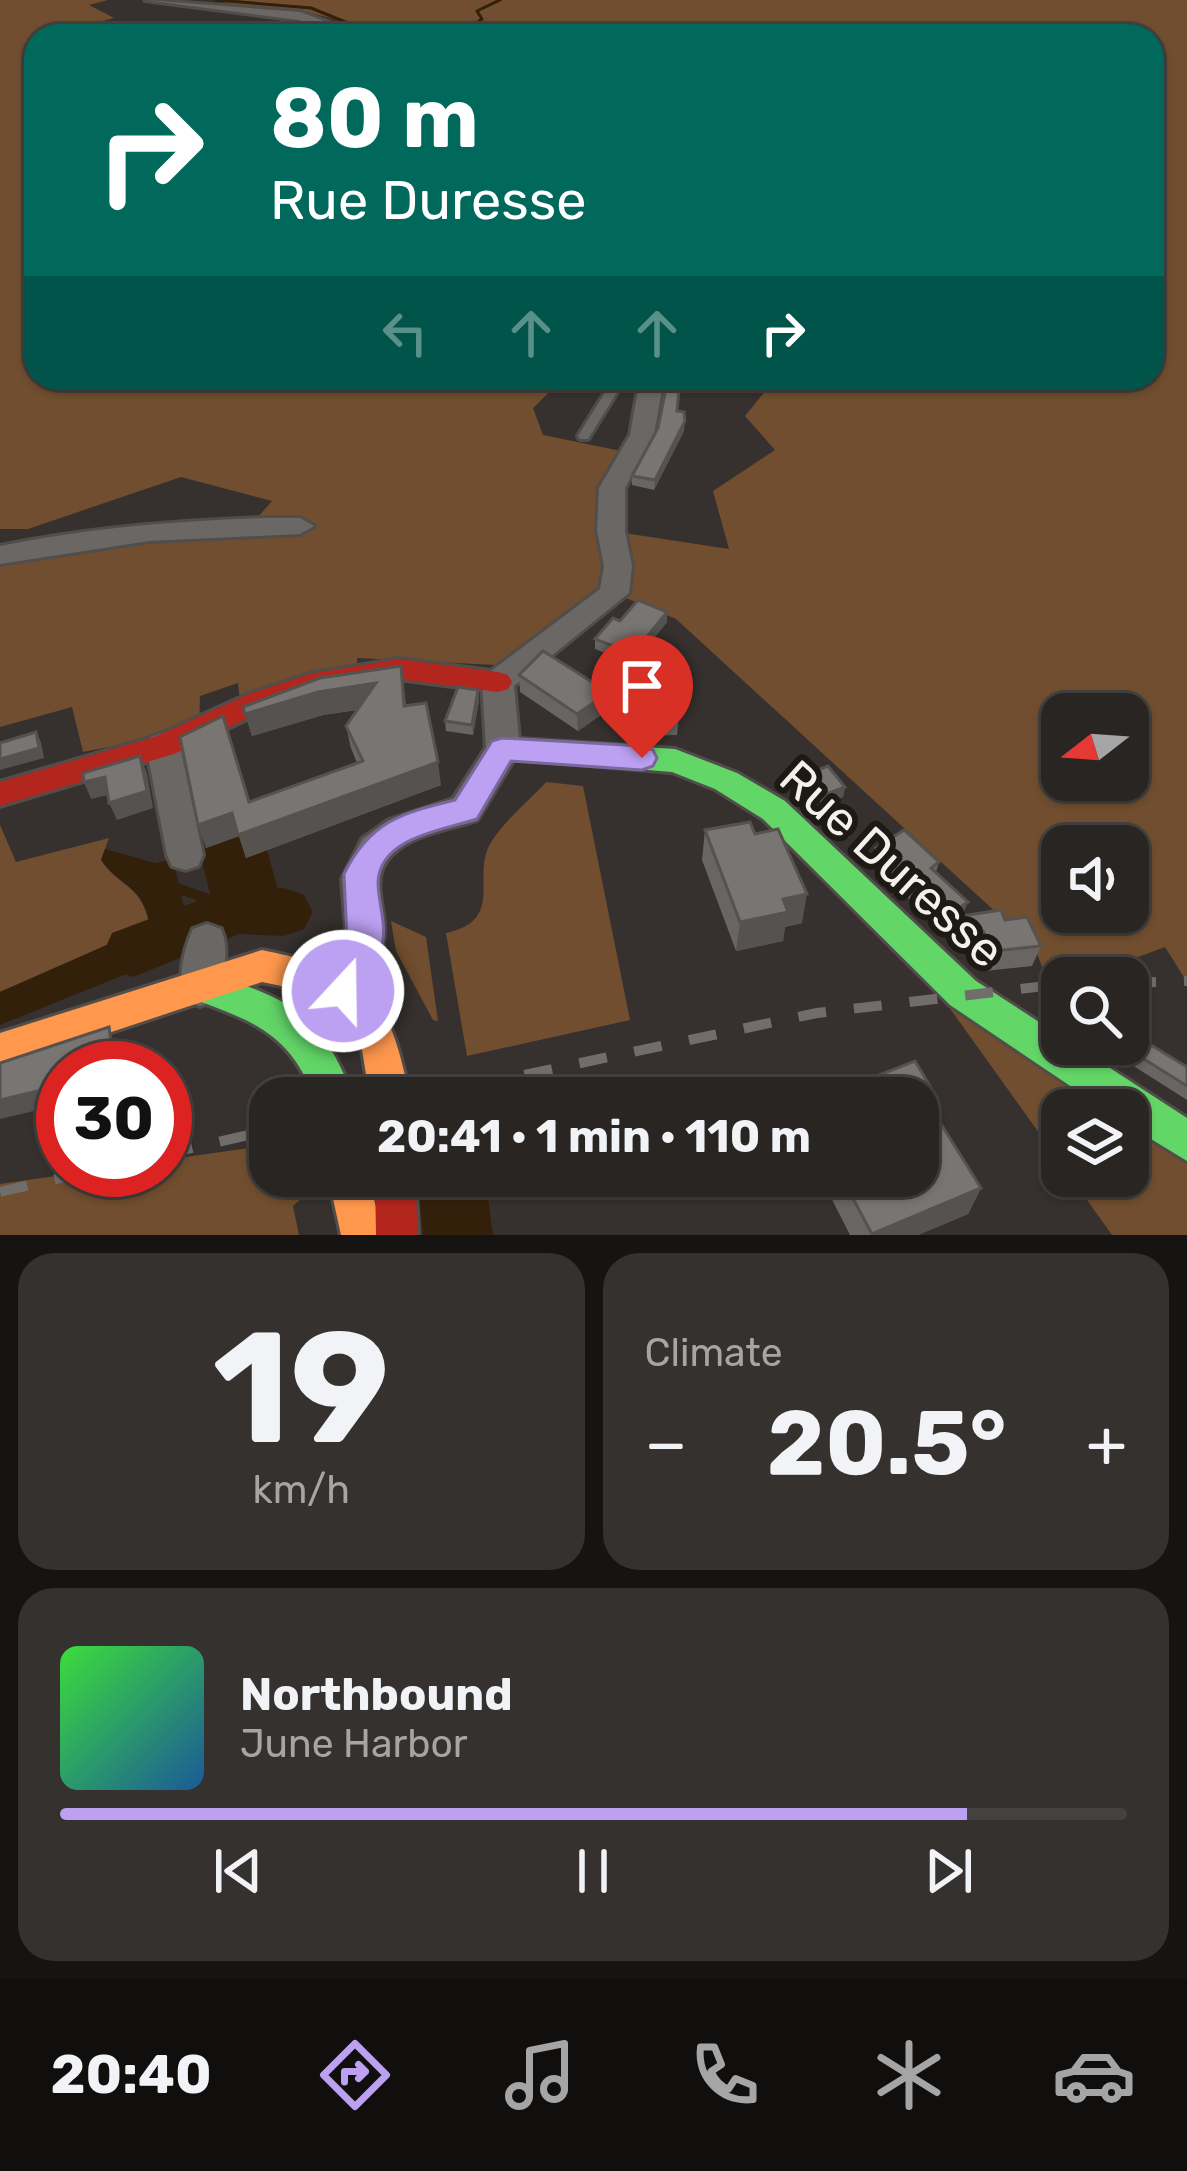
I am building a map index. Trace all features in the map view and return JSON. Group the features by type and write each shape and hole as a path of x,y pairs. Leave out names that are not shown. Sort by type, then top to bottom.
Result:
{"street":[{"path":"151,0 300,16 324,24"},
{"path":"0,794 164,746 259,701 320,681 399,669 498,682 614,592 618,566 611,531 612,488 642,435 650,390"},
{"path":"0,555 37,546 199,530 300,526"},
{"path":"306,1030 343,991 365,940 361,874 381,845 406,824 466,810 502,749 498,682"},
{"path":"164,746 185,855"},
{"name":"Rue Duresse","path":"502,749 675,760 726,781 774,810 963,993 1187,1141"},
{"path":"202,987 207,941"},
{"path":"0,1051 262,966 305,971 365,1007 382,1048 387,1077"},
{"path":"202,987 270,1008 306,1030 328,1077"},
{"path":"353,1197 362,1235"},
{"path":"396,1197 397,1235"}],"lane":[{"path":"584,436 613,390"}],"shaded area":[{"path":"0,0 108,0 89,5 114,18 94,24 24,24 24,390 552,390 533,408 543,435 631,453 611,531 729,549 713,491 775,450 745,416 766,390 1164,390 1164,24 345,24 304,12 216,0 1187,0 1187,982 1165,947 1138,957 1041,957 1041,964 1035,948 676,619 614,593 510,674 496,665 357,658 357,674 241,710 238,683 200,696 199,729 83,752 72,707 0,727 0,555 249,527 272,501 181,477 28,529 0,529"},
{"path":"135,21 212,24 128,24"},
{"path":"546,782 583,786 630,1020 467,1056 446,933 475,919 481,909 488,848"},
{"path":"0,825 16,862 109,838 101,860 142,902 150,926 0,992"},
{"path":"239,836 267,850 284,912 221,937 199,850"},
{"path":"105,849 155,863 173,859 193,947 0,1025 0,992 150,926 137,894 101,860"},
{"path":"391,921 426,937 438,1021 433,1020 396,951"},
{"path":"946,1003 1041,1057 1041,1065 1054,1065 1096,1089 1041,1089 1041,1136"},
{"path":"1149,1119 1187,1141 1187,1235 1112,1235 1085,1197 1149,1197"},
{"path":"249,1148 249,1197 303,1197 293,1206 299,1235 0,1235 0,1184 36,1179 36,1197 192,1197 192,1156"}],"building":[{"path":"666,390 679,390 677,411 684,412 685,421 655,480 632,476 658,428"},
{"path":"638,600 667,612 633,654 595,639 613,618 620,621"},
{"path":"543,651 600,687 623,683 577,714 519,675"},
{"path":"401,666 404,706 426,703 438,762 238,835 232,813 198,825 180,737 223,716 249,802 363,761 346,726 376,683 318,692 245,714 243,707 320,678"},
{"path":"659,673 679,715 638,716 627,679"},
{"path":"458,687 478,690 472,725 445,721"},
{"path":"36,732 39,748 0,759 0,743"},
{"path":"140,756 147,791 109,803 105,777 84,782 83,773"},
{"path":"828,766 845,787 824,795 808,774"},
{"path":"750,822 755,834 778,829 807,894 783,899 788,912 740,922 705,830"},
{"path":"904,830 939,862 931,868 968,902 948,916 876,848"},
{"path":"1001,910 1005,920 1027,917 1041,946 993,951 983,931 971,931 955,917"},
{"path":"109,1027 111,1041 67,1041"},
{"path":"1151,1045 1187,1067 1187,1086 1149,1062"},
{"path":"36,1051 36,1091 0,1100 0,1063"},
{"path":"915,1061 925,1077 874,1077"},
{"path":"939,1121 981,1188 872,1234 852,1197 939,1197"}],"waterway":[{"path":"216,0 311,8 350,24"},
{"path":"475,24 482,19 477,11 500,0"},
{"path":"171,886 219,903"},
{"path":"133,951 237,910 284,912"},
{"path":"453,1197 458,1235"}],"railway":[{"path":"1149,982 1187,981"},
{"path":"514,1077 817,1013 1041,986"},
{"path":"192,1148 249,1135"},
{"path":"0,1192 36,1184"}],"traffic: fast":[{"path":"503,749 675,761 726,781 774,810 963,993 1187,1141"},
{"path":"206,987 288,1023 314,1052 326,1077"}],"traffic: slow":[{"path":"0,1051 262,966 319,978 357,1002 379,1041 386,1077"},
{"path":"353,1197 362,1235"}],"traffic: jam":[{"path":"0,794 163,746 259,701 320,681 399,669 498,682"},
{"path":"396,1197 397,1235"}],"route":[{"path":"343,991 365,940 361,874 381,845 406,824 466,810 502,749 642,758"}]}
